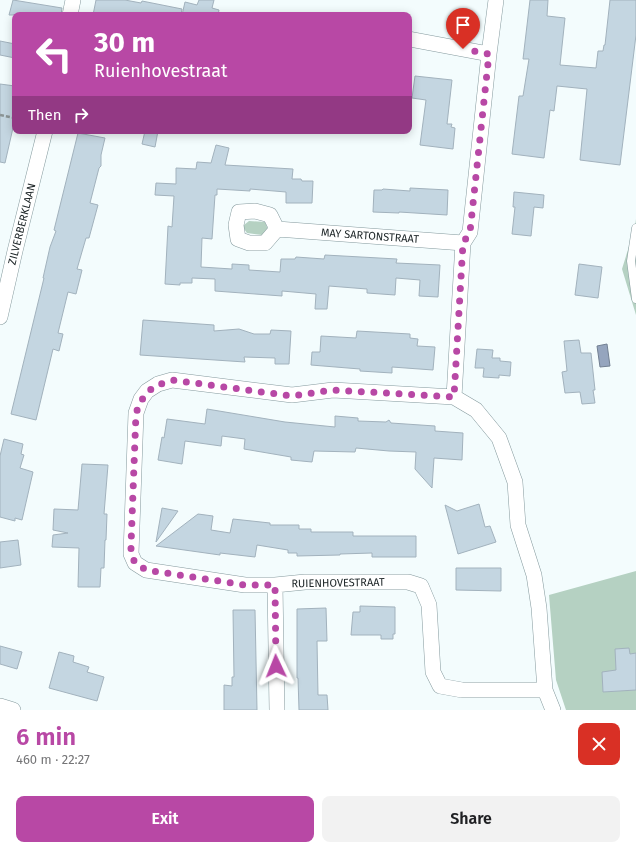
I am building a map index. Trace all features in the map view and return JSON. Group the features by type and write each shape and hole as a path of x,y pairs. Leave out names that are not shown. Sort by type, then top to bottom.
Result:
{"street":[{"path":"71,12 73,0"},
{"path":"454,397 463,243 470,232 496,0"},
{"path":"412,41 489,54"},
{"name":"ZILVERBERKLAAN","path":"0,317 44,134"},
{"name":"MAY SARTONSTRAAT","path":"277,229 463,243"},
{"name":"RUIENHOVESTRAAT","path":"545,690 462,690 440,686 433,672 429,605 421,586 408,582 305,582 275,585 245,585 146,570 135,563 131,554 131,545 136,413 141,399 147,391 158,384 172,380 292,396 333,390 454,397 476,410 499,438 515,482 518,525 534,575 539,608 545,690 553,710"},
{"path":"275,585 277,710"},
{"path":"0,706 13,710"}],"lane":[{"path":"636,228 631,261 636,299"}],"path":[{"path":"0,115 12,117"}],"green space":[{"path":"636,219 636,315 622,269"},
{"path":"249,221 265,222 267,231 262,235 247,233 244,229 244,225"},
{"path":"636,571 636,710 566,710 556,680 549,595"}],"water":[{"path":"607,344 610,366 600,367 597,346"}],"building":[{"path":"13,0 62,8 61,12 12,12 12,15 9,15"},
{"path":"96,0 125,0 141,3 142,1 182,9 182,12 94,12"},
{"path":"199,0 214,0 212,8 219,10 219,12 183,12 185,2 197,5"},
{"path":"530,0 548,0 547,16 565,18 560,65 596,68 598,51 603,51 605,45 610,0 636,0 636,35 620,165 580,160 587,89 557,86 554,111 550,110 544,158 512,154 519,96 523,96 529,59 523,59"},
{"path":"0,41 12,43 12,57 0,55"},
{"path":"415,76 452,80 447,124 452,124 451,127 455,128 453,149 420,145 426,100 412,98"},
{"path":"0,84 12,86 12,132 5,163 0,162"},
{"path":"78,134 105,138 101,155 101,166 99,168 90,203 98,205 89,238 86,238 77,269 82,270 76,294 68,292 58,333 63,334 59,351 53,349 36,420 11,414 44,278 50,247 56,231 54,230"},
{"path":"144,134 157,134 155,147 142,144"},
{"path":"216,145 229,148 225,165 293,169 292,179 313,181 312,203 286,203 286,192 250,189 250,191 217,189 217,195 215,195 212,239 202,238 201,267 232,269 232,264 249,265 249,270 280,272 281,259 295,259 296,257 324,259 325,255 397,259 396,263 440,265 438,297 419,296 420,280 396,278 395,295 367,293 367,289 329,286 327,309 315,309 316,294 282,291 282,296 215,291 215,279 192,278 192,283 180,283 180,285 165,284 168,226 172,227 174,196 155,195 156,183 176,184 176,168 196,169 197,162 211,163"},
{"path":"410,188 448,190 447,215 373,212 374,190 383,189 410,191"},
{"path":"514,192 544,195 543,208 534,207 531,236 512,234 515,207 513,207"},
{"path":"579,264 602,267 598,298 575,295"},
{"path":"143,320 214,325 214,331 239,329 254,334 270,334 271,330 291,331 289,364 275,364 275,358 244,357 245,362 140,355"},
{"path":"357,331 410,334 410,338 418,339 417,346 435,347 433,370 392,367 392,373 311,365 312,352 320,352 321,336 356,338"},
{"path":"579,340 581,353 591,353 595,403 582,404 580,392 565,393 562,372 567,371 564,341"},
{"path":"477,349 493,350 492,358 500,358 500,361 511,362 510,376 499,375 499,378 483,377 484,368 475,368"},
{"path":"207,409 285,422 335,427 335,416 358,418 358,421 386,422 389,420 391,423 435,426 435,431 463,433 462,460 434,458 432,488 415,469 416,452 356,448 355,452 314,451 312,462 291,460 291,457 244,449 245,439 222,436 221,446 185,441 182,464 158,460 167,419 205,424"},
{"path":"4,439 23,444 21,454 24,455 20,468 33,472 22,520 15,518 15,521 0,517 0,456"},
{"path":"82,464 108,465 104,514 107,514 106,540 104,568 101,568 100,587 78,587 79,548 52,547 53,535 68,533 53,530 54,509 78,510"},
{"path":"479,504 485,527 490,526 496,542 458,554 445,505 457,511"},
{"path":"162,508 178,511 156,542"},
{"path":"198,514 213,516 211,530 230,533 233,519 270,523 270,525 299,525 299,529 311,529 311,532 353,532 353,536 416,536 416,557 372,557 372,553 297,556 297,553 288,553 288,550 257,545 255,557 220,553 220,555 156,546"},
{"path":"18,540 21,565 0,568 0,542"},
{"path":"456,568 501,568 501,591 456,590"},
{"path":"360,606 395,607 395,634 393,634 393,639 381,639 381,635 351,635 353,612 360,612"},
{"path":"326,608 327,641 317,641 318,695 327,695 328,710 299,710 297,678 297,609"},
{"path":"233,610 255,610 257,710 224,710 224,685 232,686 232,677 234,677"},
{"path":"0,646 22,652 17,669 0,664"},
{"path":"629,648 630,654 636,653 636,690 603,692 602,672 616,670 615,649"},
{"path":"59,652 74,656 73,662 89,667 87,672 104,677 97,701 49,688"}],"route":[{"path":"276,666 275,585 245,585 162,573 146,570 135,563 131,554 131,545 136,413 141,399 147,391 158,384 172,380 292,396 333,390 454,397 463,243 470,232 489,54 463,49"}]}
